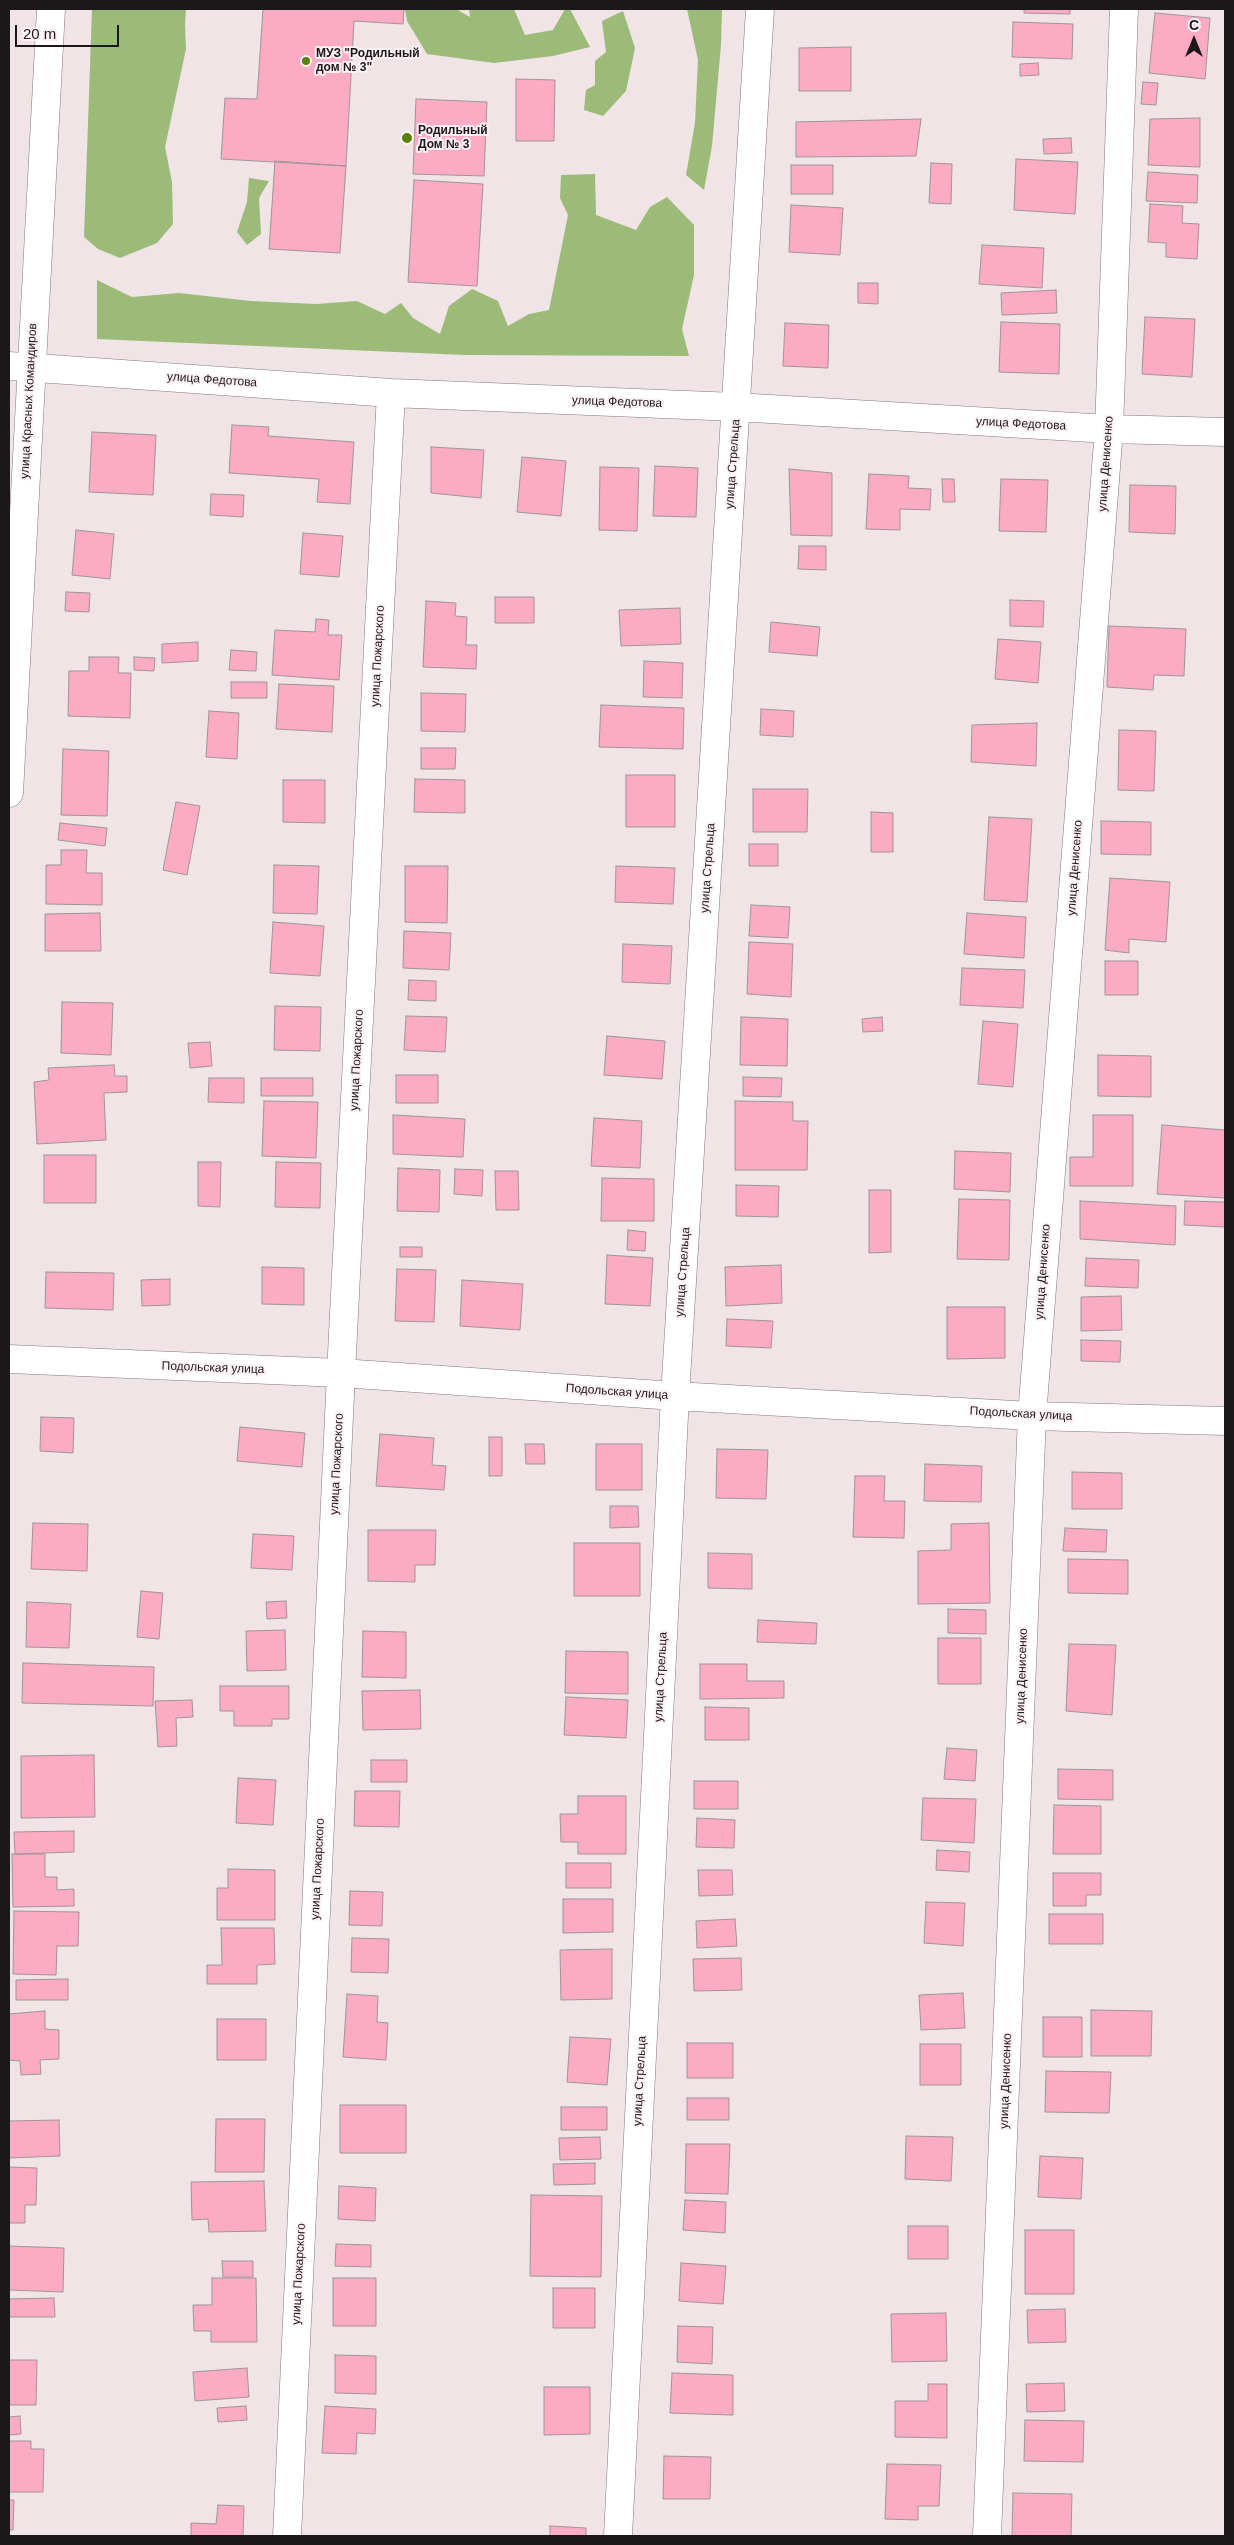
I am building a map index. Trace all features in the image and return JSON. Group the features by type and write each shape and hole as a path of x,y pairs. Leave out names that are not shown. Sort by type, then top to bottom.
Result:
{"street":[{"name":"улица Красных Командиров","path":"9,793 20,366 51,9"},
{"name":"улица Стрельца","path":"618,2536 675,1396 760,9"},
{"name":"улица Денисенко","path":"987,2536 1032,1416 1109,429 1124,9"},
{"name":"улица Федотова","path":"20,366 391,393 736,407 1109,429 1225,432"},
{"name":"улица Пожарского","path":"287,2536 341,1373 391,393"},
{"name":"Подольская улица","path":"9,1359 341,1373 675,1396 1032,1416 1225,1421"}],"green space":[{"path":"92,9 186,9 186,49 165,147 172,182 173,224 157,243 120,258 98,249 84,237"},
{"path":"405,9 456,9 470,17 469,9 514,9 525,35 553,30 565,9 570,9 590,47 553,56 494,63 427,54 407,21"},
{"path":"687,9 722,9 721,45 712,146 704,190 686,175 695,123 698,60"},
{"path":"623,11 635,48 626,91 603,116 584,110 586,90 595,85 595,61 606,52 602,21"},
{"path":"595,174 596,215 636,230 650,207 667,197 694,225 694,275 682,329 689,356 464,355 97,339 97,280 132,297 179,293 251,301 316,304 357,301 385,314 401,303 413,318 440,334 449,306 472,289 498,301 508,326 529,314 549,310 568,215 560,198 561,175"},
{"path":"249,178 269,181 259,198 261,234 247,245 237,232 247,202"}],"building":[{"name":"МУЗ \"Родильный дом № 3\"","path":"263,9 404,9 403,24 354,21 346,166 221,159 225,98 257,99"},
{"path":"1024,9 1070,9 1070,14 1024,13"},
{"path":"1155,13 1210,18 1205,79 1149,73"},
{"path":"1013,22 1073,24 1072,59 1012,57"},
{"path":"851,47 851,91 799,91 799,48"},
{"path":"1038,63 1039,75 1020,76 1020,64"},
{"path":"516,79 555,80 554,141 516,141"},
{"path":"1143,82 1158,83 1156,105 1141,104"},
{"path":"416,99 487,102 484,176 413,174"},
{"path":"1200,118 1200,167 1148,165 1150,119"},
{"path":"921,119 916,156 796,157 796,122"},
{"path":"1071,138 1072,153 1044,154 1043,139"},
{"path":"1016,159 1078,162 1075,214 1014,210"},
{"path":"275,161 346,166 340,253 269,249"},
{"path":"931,163 952,164 951,204 929,203"},
{"path":"791,165 833,165 833,194 791,194"},
{"path":"1148,172 1198,175 1197,203 1146,201"},
{"path":"414,180 483,184 477,286 408,282"},
{"path":"1150,204 1183,206 1182,223 1199,224 1197,259 1166,257 1166,243 1148,242"},
{"path":"791,205 843,208 840,255 789,252"},
{"path":"982,245 1044,248 1042,288 979,284"},
{"path":"858,283 878,283 878,304 858,303"},
{"path":"1056,290 1057,313 1002,315 1001,293"},
{"path":"1145,317 1195,319 1192,377 1142,374"},
{"path":"1001,322 1060,324 1059,374 999,372"},
{"path":"785,323 829,325 828,368 783,366"},
{"path":"232,425 269,427 268,436 354,442 350,504 317,502 319,479 229,473"},
{"path":"92,432 156,435 153,495 89,492"},
{"path":"431,447 484,450 481,498 431,493"},
{"path":"522,457 566,461 561,516 517,512"},
{"path":"655,466 698,468 696,517 653,516"},
{"path":"600,467 639,468 637,531 599,530"},
{"path":"789,469 832,473 832,536 791,535"},
{"path":"869,474 909,476 908,488 931,489 930,510 900,509 900,530 866,529"},
{"path":"942,479 954,479 955,502 943,502"},
{"path":"1001,479 1048,480 1046,532 999,531"},
{"path":"1130,485 1176,486 1175,534 1129,532"},
{"path":"211,494 244,495 243,517 210,515"},
{"path":"76,530 114,534 110,579 72,575"},
{"path":"303,533 343,536 339,577 300,574"},
{"path":"799,546 826,546 826,570 798,569"},
{"path":"66,592 90,593 89,612 65,611"},
{"path":"495,597 534,597 534,623 495,623"},
{"path":"1010,600 1044,601 1043,627 1010,626"},
{"path":"426,601 456,603 455,616 467,617 466,645 477,645 476,669 423,667"},
{"path":"680,608 681,644 621,646 619,610"},
{"path":"316,619 329,620 328,635 342,635 339,680 272,675 275,630 315,632"},
{"path":"771,622 820,627 817,656 769,652"},
{"path":"1109,626 1186,629 1184,676 1154,675 1153,690 1107,687"},
{"path":"998,639 1041,642 1038,683 995,679"},
{"path":"198,642 198,661 162,663 162,644"},
{"path":"231,650 257,652 256,671 229,670"},
{"path":"89,657 119,657 118,673 131,673 130,718 68,716 69,671 89,671"},
{"path":"134,657 155,658 154,671 134,670"},
{"path":"644,661 683,663 682,698 643,697"},
{"path":"231,682 267,682 267,698 231,698"},
{"path":"279,684 334,686 332,732 276,729"},
{"path":"421,693 466,694 465,732 421,731"},
{"path":"601,705 684,708 683,749 599,747"},
{"path":"761,709 794,711 793,737 760,735"},
{"path":"209,711 239,713 237,759 206,757"},
{"path":"1037,723 1036,766 971,762 972,725"},
{"path":"1119,730 1156,731 1154,791 1118,790"},
{"path":"421,748 456,748 455,769 421,769"},
{"path":"63,749 109,751 107,816 61,815"},
{"path":"626,775 675,775 675,827 626,827"},
{"path":"415,779 465,780 465,813 414,812"},
{"path":"283,780 325,780 325,823 283,822"},
{"path":"753,789 808,789 807,832 753,832"},
{"path":"176,802 200,806 187,875 163,870"},
{"path":"871,812 893,813 893,852 871,852"},
{"path":"989,817 1032,819 1027,902 984,900"},
{"path":"1101,821 1151,822 1151,855 1101,854"},
{"path":"60,823 107,828 105,846 58,840"},
{"path":"749,844 778,844 778,866 749,866"},
{"path":"61,850 87,850 86,873 102,873 102,905 46,904 46,865 61,865"},
{"path":"274,865 319,866 317,914 273,913"},
{"path":"405,866 448,866 447,923 405,922"},
{"path":"616,866 675,868 673,904 615,902"},
{"path":"1110,878 1170,882 1166,942 1129,939 1129,953 1105,950"},
{"path":"751,905 790,907 788,938 749,936"},
{"path":"100,913 101,951 45,951 45,914"},
{"path":"967,913 1026,917 1024,958 964,954"},
{"path":"273,922 324,926 320,976 270,973"},
{"path":"404,931 451,933 449,970 403,968"},
{"path":"749,942 793,944 791,997 747,994"},
{"path":"623,944 672,946 670,984 622,982"},
{"path":"1105,961 1138,961 1138,995 1105,995"},
{"path":"962,968 1025,970 1023,1008 960,1005"},
{"path":"409,980 436,981 436,1001 408,1000"},
{"path":"62,1002 113,1003 111,1055 61,1053"},
{"path":"275,1006 321,1007 320,1051 274,1050"},
{"path":"406,1016 447,1017 445,1052 404,1050"},
{"path":"741,1017 788,1019 787,1066 740,1065"},
{"path":"882,1017 883,1031 863,1032 862,1019"},
{"path":"983,1021 1018,1024 1013,1087 978,1084"},
{"path":"607,1036 665,1041 662,1079 604,1075"},
{"path":"210,1042 212,1066 190,1068 188,1043"},
{"path":"1098,1055 1151,1056 1151,1097 1098,1096"},
{"path":"114,1065 115,1076 127,1076 127,1092 104,1093 106,1140 37,1144 34,1082 49,1080 48,1068"},
{"path":"396,1075 438,1075 438,1103 396,1103"},
{"path":"743,1077 782,1078 781,1097 743,1096"},
{"path":"209,1078 244,1078 244,1103 208,1102"},
{"path":"261,1078 313,1078 313,1096 261,1096"},
{"path":"264,1101 318,1102 316,1158 262,1156"},
{"path":"735,1101 793,1102 793,1121 808,1121 807,1170 735,1170"},
{"path":"393,1115 465,1119 463,1157 393,1154"},
{"path":"1093,1115 1133,1115 1133,1186 1070,1186 1070,1157 1093,1157"},
{"path":"594,1118 642,1121 640,1168 591,1166"},
{"path":"1162,1125 1225,1130 1225,1198 1157,1194"},
{"path":"955,1151 1011,1153 1010,1192 954,1189"},
{"path":"44,1155 96,1155 96,1203 44,1203"},
{"path":"198,1162 221,1162 220,1207 198,1206"},
{"path":"276,1162 321,1163 320,1208 275,1207"},
{"path":"398,1168 440,1170 439,1212 397,1211"},
{"path":"455,1169 483,1170 482,1196 454,1194"},
{"path":"495,1171 518,1171 519,1210 496,1210"},
{"path":"602,1178 654,1179 654,1221 601,1221"},
{"path":"736,1185 779,1186 778,1217 736,1216"},
{"path":"869,1190 891,1190 891,1252 869,1253"},
{"path":"959,1199 1010,1200 1009,1260 957,1259"},
{"path":"1080,1201 1176,1206 1175,1245 1080,1239"},
{"path":"1185,1201 1225,1202 1225,1227 1184,1225"},
{"path":"628,1230 646,1232 645,1251 627,1250"},
{"path":"400,1247 422,1247 422,1257 400,1257"},
{"path":"607,1255 653,1258 650,1306 605,1304"},
{"path":"1086,1258 1139,1260 1138,1288 1085,1286"},
{"path":"781,1265 782,1303 726,1306 725,1267"},
{"path":"262,1267 304,1268 304,1305 262,1304"},
{"path":"397,1269 436,1270 434,1322 395,1321"},
{"path":"46,1272 114,1273 113,1310 45,1308"},
{"path":"170,1279 170,1305 142,1306 141,1280"},
{"path":"462,1280 523,1284 520,1330 460,1326"},
{"path":"1121,1296 1122,1330 1081,1331 1081,1297"},
{"path":"947,1307 1005,1307 1005,1358 947,1359"},
{"path":"727,1319 773,1321 771,1348 726,1346"},
{"path":"1081,1340 1121,1341 1120,1362 1081,1361"},
{"path":"41,1417 74,1418 73,1453 40,1451"},
{"path":"240,1427 305,1433 302,1467 237,1461"},
{"path":"380,1434 434,1438 432,1465 446,1466 444,1490 376,1486"},
{"path":"489,1437 502,1437 502,1476 489,1476"},
{"path":"525,1444 544,1444 545,1464 526,1464"},
{"path":"596,1444 642,1444 642,1490 596,1490"},
{"path":"717,1449 768,1450 766,1499 716,1498"},
{"path":"925,1464 982,1466 981,1502 924,1501"},
{"path":"1072,1472 1122,1473 1122,1509 1072,1509"},
{"path":"855,1476 885,1476 884,1501 905,1501 904,1538 853,1537"},
{"path":"610,1506 638,1506 639,1527 610,1528"},
{"path":"33,1523 88,1524 87,1571 31,1569"},
{"path":"989,1523 990,1603 918,1604 918,1551 951,1550 951,1524"},
{"path":"1065,1528 1107,1530 1106,1552 1063,1551"},
{"path":"368,1530 436,1530 435,1565 415,1565 415,1582 368,1581"},
{"path":"253,1534 294,1536 292,1570 251,1568"},
{"path":"574,1543 640,1543 640,1596 574,1596"},
{"path":"708,1553 752,1554 752,1589 708,1588"},
{"path":"1068,1559 1128,1560 1128,1594 1068,1593"},
{"path":"141,1591 163,1593 159,1639 137,1637"},
{"path":"286,1601 287,1618 267,1619 266,1602"},
{"path":"27,1602 71,1604 69,1648 26,1647"},
{"path":"948,1609 986,1610 986,1634 948,1633"},
{"path":"758,1620 817,1623 816,1644 757,1642"},
{"path":"285,1630 286,1670 247,1671 246,1631"},
{"path":"363,1631 406,1632 406,1678 362,1677"},
{"path":"938,1638 981,1638 981,1684 938,1684"},
{"path":"1069,1644 1116,1645 1112,1715 1066,1711"},
{"path":"566,1651 628,1652 628,1694 565,1693"},
{"path":"23,1663 154,1667 153,1706 22,1703"},
{"path":"700,1664 747,1664 747,1681 784,1681 784,1698 700,1699"},
{"path":"220,1686 289,1686 289,1719 272,1719 272,1726 234,1726 234,1711 220,1711"},
{"path":"420,1690 421,1729 363,1730 362,1691"},
{"path":"566,1697 628,1700 626,1738 564,1735"},
{"path":"192,1700 193,1717 176,1718 177,1746 158,1747 155,1701"},
{"path":"705,1707 749,1708 749,1740 705,1740"},
{"path":"947,1748 977,1750 975,1781 944,1779"},
{"path":"94,1755 95,1817 21,1818 21,1756"},
{"path":"371,1760 407,1760 407,1782 371,1782"},
{"path":"1058,1769 1113,1770 1113,1800 1058,1799"},
{"path":"238,1778 276,1780 273,1825 236,1823"},
{"path":"694,1781 738,1781 738,1809 694,1809"},
{"path":"355,1791 400,1791 399,1827 354,1826"},
{"path":"578,1796 626,1796 626,1854 578,1854 578,1842 561,1842 560,1814 578,1814"},
{"path":"923,1798 976,1799 974,1843 921,1840"},
{"path":"1054,1805 1101,1806 1101,1854 1053,1854"},
{"path":"697,1818 735,1820 734,1848 696,1847"},
{"path":"74,1831 74,1852 15,1854 14,1832"},
{"path":"937,1850 970,1852 969,1872 936,1870"},
{"path":"12,1854 45,1854 45,1877 57,1877 57,1890 74,1889 74,1906 13,1907"},
{"path":"566,1863 611,1863 611,1888 566,1888"},
{"path":"228,1869 275,1870 275,1920 217,1920 217,1888 228,1888"},
{"path":"698,1870 732,1870 733,1895 699,1896"},
{"path":"1053,1873 1101,1873 1101,1895 1086,1895 1086,1906 1053,1906"},
{"path":"350,1891 383,1892 382,1926 349,1925"},
{"path":"563,1899 613,1899 613,1932 563,1933"},
{"path":"926,1902 965,1903 963,1946 924,1943"},
{"path":"14,1911 79,1912 78,1946 57,1946 56,1975 13,1974"},
{"path":"1049,1914 1103,1914 1103,1944 1049,1944"},
{"path":"735,1919 737,1946 697,1948 696,1921"},
{"path":"221,1928 274,1928 275,1964 257,1965 257,1984 207,1984 207,1965 222,1965"},
{"path":"352,1938 389,1939 388,1973 351,1972"},
{"path":"612,1949 612,1999 561,2000 560,1950"},
{"path":"741,1958 742,1990 694,1991 693,1959"},
{"path":"68,1979 68,2000 16,2000 16,1980"},
{"path":"963,1993 965,2028 921,2030 919,1995"},
{"path":"347,1994 378,1996 377,2022 388,2023 386,2060 343,2057"},
{"path":"1091,2010 1152,2011 1151,2056 1091,2056"},
{"path":"45,2011 45,2029 59,2030 59,2059 40,2060 41,2074 21,2075 20,2061 9,2060 9,2014"},
{"path":"1043,2017 1082,2017 1082,2057 1043,2057"},
{"path":"217,2019 266,2019 266,2060 217,2060"},
{"path":"570,2037 611,2039 607,2085 567,2082"},
{"path":"687,2043 733,2043 733,2078 687,2078"},
{"path":"920,2044 961,2044 961,2085 920,2085"},
{"path":"1046,2071 1111,2072 1109,2113 1045,2112"},
{"path":"687,2098 729,2098 729,2120 687,2120"},
{"path":"340,2105 406,2105 406,2153 340,2153"},
{"path":"561,2107 607,2107 607,2130 561,2130"},
{"path":"216,2119 265,2119 264,2172 215,2172"},
{"path":"59,2120 60,2156 9,2158 9,2121"},
{"path":"906,2136 953,2137 951,2181 905,2179"},
{"path":"600,2137 601,2159 560,2160 559,2138"},
{"path":"686,2144 730,2144 728,2194 685,2193"},
{"path":"1040,2156 1083,2158 1081,2199 1038,2197"},
{"path":"595,2163 595,2184 554,2185 553,2164"},
{"path":"9,2167 37,2168 36,2205 25,2205 25,2223 9,2223"},
{"path":"264,2181 266,2231 209,2232 208,2219 192,2220 191,2182"},
{"path":"339,2186 376,2188 375,2221 338,2219"},
{"path":"531,2195 602,2196 601,2277 530,2276"},
{"path":"685,2200 726,2202 725,2233 683,2230"},
{"path":"908,2226 948,2226 948,2259 908,2259"},
{"path":"1025,2230 1074,2230 1074,2294 1025,2294"},
{"path":"336,2244 371,2245 371,2267 335,2266"},
{"path":"9,2246 64,2248 63,2292 9,2290"},
{"path":"222,2261 253,2261 253,2277 223,2277"},
{"path":"681,2263 726,2266 723,2304 679,2301"},
{"path":"212,2278 256,2278 257,2342 211,2342 211,2331 194,2331 193,2305 212,2305"},
{"path":"333,2278 376,2278 376,2326 333,2326"},
{"path":"553,2288 595,2288 595,2328 553,2328"},
{"path":"54,2298 55,2317 9,2317 9,2299"},
{"path":"1065,2309 1066,2342 1028,2343 1027,2310"},
{"path":"946,2313 947,2361 892,2362 891,2314"},
{"path":"678,2326 713,2327 712,2364 677,2362"},
{"path":"335,2355 376,2356 376,2394 335,2393"},
{"path":"9,2360 37,2360 36,2405 9,2405"},
{"path":"247,2368 249,2397 195,2401 193,2372"},
{"path":"672,2373 733,2375 733,2415 670,2413"},
{"path":"1064,2383 1065,2411 1027,2412 1026,2384"},
{"path":"928,2384 947,2384 947,2438 895,2437 895,2401 928,2401"},
{"path":"544,2387 590,2387 590,2434 544,2435"},
{"path":"246,2406 247,2420 218,2422 217,2408"},
{"path":"325,2406 376,2409 375,2434 357,2433 356,2454 322,2453"},
{"path":"20,2416 21,2434 9,2435 9,2417"},
{"path":"1025,2420 1084,2421 1083,2462 1024,2461"},
{"path":"9,2441 31,2441 31,2449 44,2449 43,2492 9,2492"},
{"path":"664,2456 711,2457 710,2499 663,2499"},
{"path":"887,2464 941,2465 939,2506 918,2506 918,2520 885,2519"},
{"path":"1013,2493 1072,2494 1071,2536 1012,2536"},
{"path":"9,2500 14,2500 13,2530 9,2530"},
{"path":"218,2505 244,2506 243,2536 191,2536 191,2523 216,2524"},
{"path":"550,2526 586,2528 586,2536 550,2536"}],"place":[{"name":"МУЗ \"Родильный дом № 3\"","path":"306,61"},
{"name":"Родильный Дом № 3","path":"407,138"}]}
